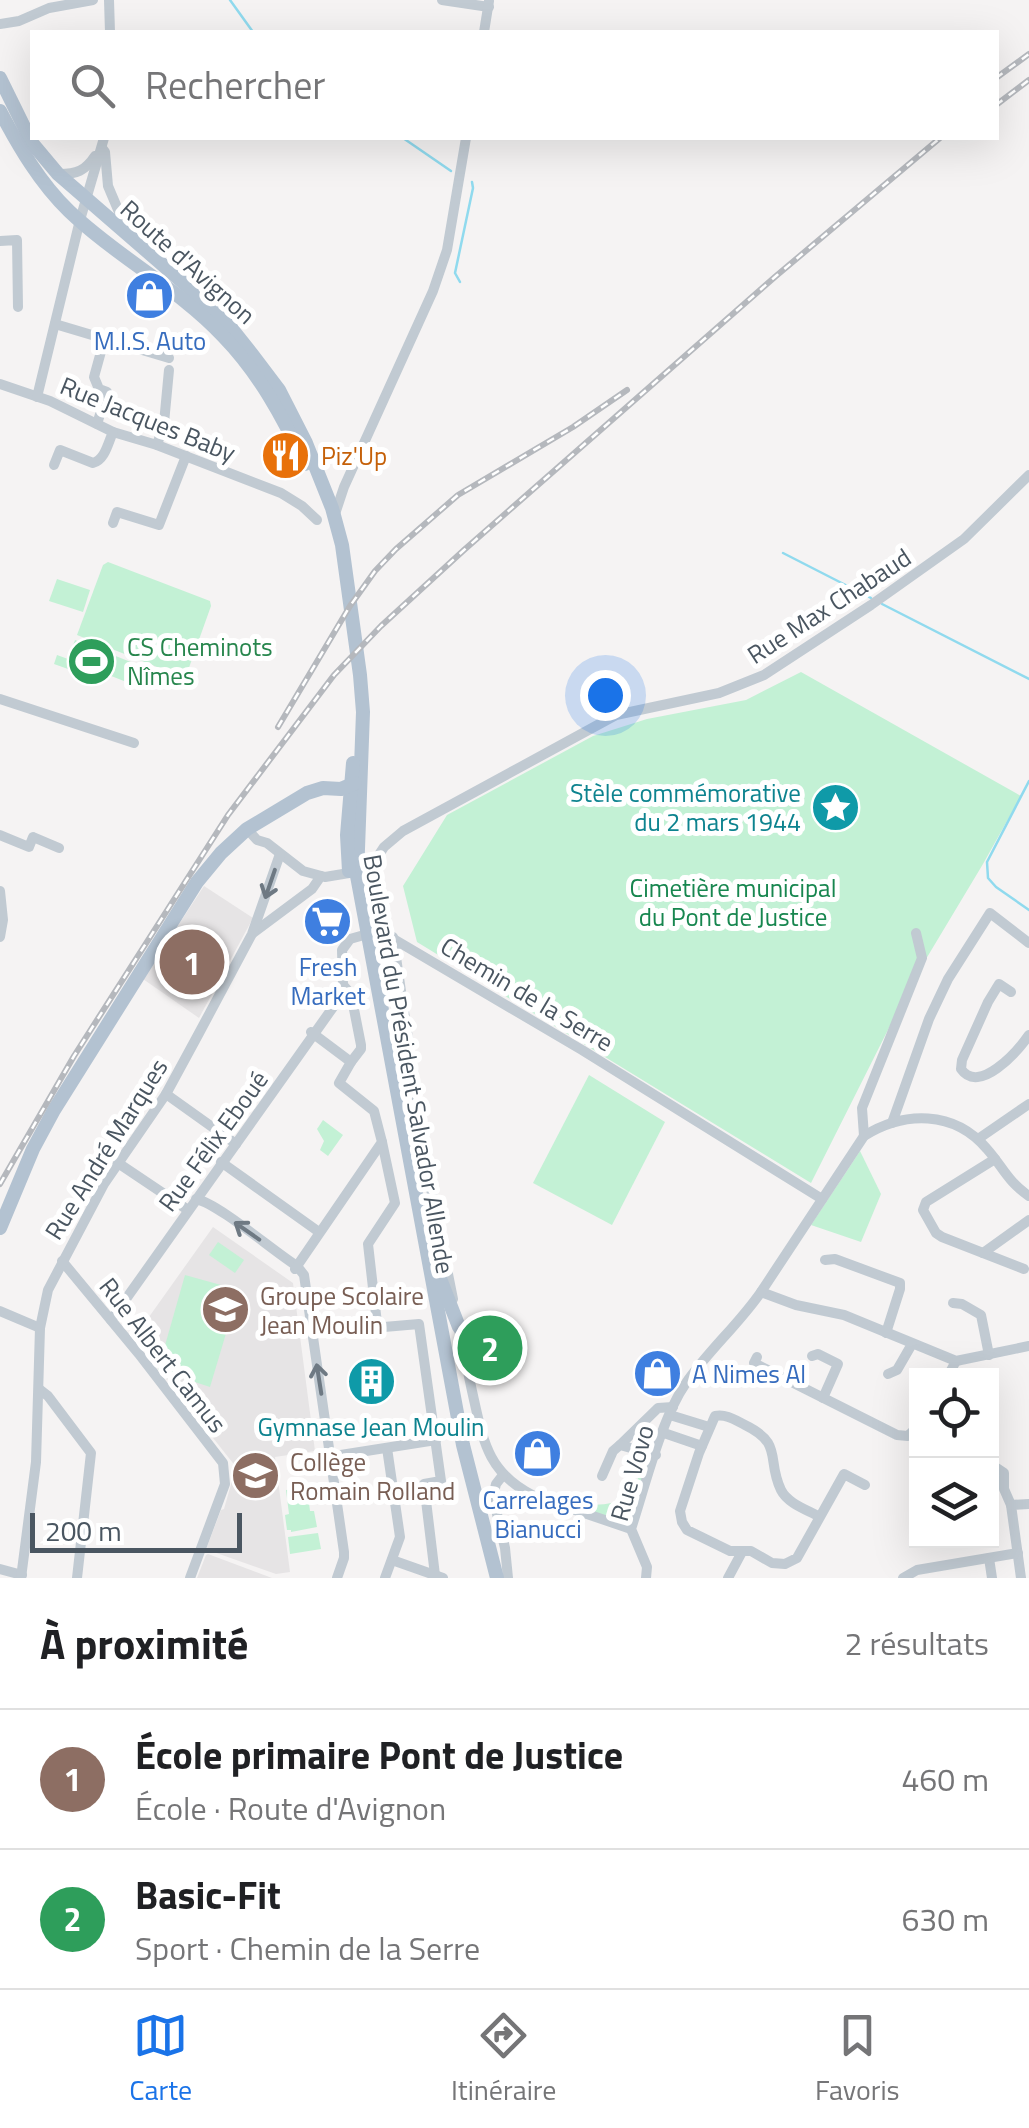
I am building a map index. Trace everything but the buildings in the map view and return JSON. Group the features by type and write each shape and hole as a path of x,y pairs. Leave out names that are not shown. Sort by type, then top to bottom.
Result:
{"main road":[{"name":"Route d'Avignon","path":"0,78 30,139"},
{"name":"Route d'Avignon","path":"0,111 46,186 80,220 192,306 248,363 299,450 328,512 344,567"},
{"name":"Route d'Avignon","path":"31,140 86,201 228,324 279,390 326,488 344,567"},
{"name":"Boulevard du Président Salvador Allende","path":"344,567 363,712 355,783 358,867 368,962 454,1436 488,1578"},
{"path":"0,1228 40,1136 197,882 221,853 252,826 312,790 355,783"},
{"name":"Boulevard du Président Salvador Allende","path":"368,962 464,1445 497,1578"},
{"path":"426,1244 459,1326"}],"street":[{"path":"0,24 19,21 49,8 93,0"},
{"path":"108,0 110,30"},
{"path":"442,0 489,4 484,30"},
{"path":"334,517 433,292 446,250 466,140"},
{"path":"58,174 86,169 102,142"},
{"path":"37,396 102,142"},
{"path":"102,142 108,186 131,238"},
{"path":"0,241 17,240 18,306"},
{"path":"72,252 88,241 105,240"},
{"path":"55,324 169,364 164,423 157,445"},
{"path":"97,424 106,392 94,377 102,348"},
{"name":"Rue Jacques Baby","path":"0,384 37,396 113,432 281,493 317,520"},
{"path":"54,465 60,450 97,463 102,460 113,432"},
{"path":"113,523 117,512 159,524 186,456"},
{"name":"Rue Max Chabaud","path":"358,867 403,831 616,715 718,693 786,662 964,538 1029,475"},
{"path":"326,488 332,491 344,487"},
{"path":"0,699 134,743"},
{"path":"252,826 256,840 267,843 304,871 332,877 358,867 380,931 350,939 342,950 343,985 350,994 361,1049 340,1082 374,1110 395,1204 368,1244 377,1323 384,1328 419,1324 442,1480 424,1484 439,1577 392,1560"},
{"path":"0,835 29,848 33,837 59,848"},
{"name":"Rue André Marques","path":"22,1577 36,1462 40,1328 48,1290 118,1163 166,1094 264,916 280,854"},
{"path":"264,916 312,889 321,876"},
{"path":"0,891 0,937"},
{"path":"892,1123 935,1006 990,912 1029,943"},
{"name":"Chemin de la Serre","path":"380,931 570,1042 822,1199"},
{"path":"916,933 922,958 862,1108 864,1136 892,1123 942,1119 978,1139 1010,1181 1029,1196"},
{"path":"393,937 428,1174 485,1446 503,1475 520,1489 632,1530"},
{"path":"1012,992 1000,984 960,1069 965,1076 980,1078 1010,1060 1029,1035"},
{"name":"Rue Félix Eboué","path":"112,1320 341,996 343,985"},
{"path":"312,1033 352,1062"},
{"path":"166,1094 236,1144"},
{"path":"978,1139 1029,1104"},
{"name":"Rue Vovo","path":"646,1578 647,1567 632,1530 672,1411 687,1382 744,1318 864,1136"},
{"path":"296,1268 382,1142"},
{"path":"995,1160 922,1208 939,1236 1024,1269"},
{"path":"118,1163 188,1210"},
{"path":"222,1163 319,1232"},
{"path":"196,1199 304,1275 344,1558 337,1578"},
{"path":"983,1253 1029,1220"},
{"path":"825,1260 835,1259 900,1283 886,1333"},
{"name":"Rue Albert Camus","path":"62,1261 223,1463 225,1478 190,1578"},
{"path":"761,1292 844,1314 956,1362 1029,1346"},
{"path":"953,1303 981,1315 989,1355"},
{"path":"0,1311 40,1328"},
{"path":"888,1374 897,1370 912,1344"},
{"path":"812,1356 818,1354 838,1364 823,1398"},
{"path":"757,1357 754,1363 898,1434 909,1435"},
{"path":"953,1368 956,1362"},
{"path":"39,1389 91,1453 77,1578"},
{"path":"602,1476 613,1451 658,1408 709,1427"},
{"path":"820,1517 789,1500 782,1491 769,1442 761,1433 722,1414 715,1416 680,1511 687,1530 730,1550 751,1552 772,1563 786,1564 797,1558 820,1517 844,1474 865,1485"},
{"path":"664,1433 700,1450"},
{"path":"329,1457 436,1440"},
{"path":"620,1444 656,1455"},
{"path":"386,1578 400,1537 387,1448"},
{"path":"999,1470 1004,1474 1021,1578"},
{"path":"503,1475 493,1497 508,1578"},
{"path":"999,1486 1004,1489"},
{"path":"1010,1505 1029,1504"},
{"path":"728,1578 742,1552"},
{"path":"903,1578 918,1570 1018,1553"},
{"path":"989,1558 992,1578"},
{"path":"0,1569 22,1577"}],"shaded area":[{"path":"204,886 253,918 199,1018 143,979"},
{"name":"Groupe Scolaire Jean Moulin","path":"213,1227 293,1283 315,1451 275,1457 290,1572 276,1574 208,1550 236,1467 134,1338"},
{"path":"208,1554 272,1578 197,1578"}],"green space":[{"path":"108,562 210,601 186,676 77,635 103,565"},
{"path":"57,579 90,590 83,612 49,601"},
{"name":"CS Cheminots Nîmes","path":"75,640 146,668 139,687 86,666 82,674 54,664 57,655 68,659"},
{"name":"Cimetière municipal du Pont de Justice","path":"801,672 1021,796 911,984 811,1183 417,942 403,886 447,815 593,736 647,719 746,700"},
{"path":"589,1075 665,1122 612,1225 533,1183"},
{"path":"323,1120 343,1135 328,1156 320,1150 324,1141 317,1129"},
{"path":"860,1151 881,1194 861,1242 811,1225"},
{"path":"218,1242 244,1260 235,1273 209,1255"},
{"path":"185,1275 239,1290 210,1387 158,1370"},
{"path":"646,1461 650,1461 630,1517 619,1520 577,1507 622,1499"},
{"path":"307,1487 317,1527 291,1532 287,1530 285,1515 289,1514 286,1490"},
{"path":"318,1533 321,1549 290,1554 288,1537"}],"waterway":[{"path":"230,0 252,30"},
{"path":"406,140 451,171"},
{"path":"460,282 455,273 472,182"},
{"path":"783,553 871,598"},
{"path":"882,604 1029,679"},
{"path":"1029,781 987,862 988,878 1029,910"}],"railway":[{"path":"999,76 1029,54"},
{"path":"999,103 1029,80"},
{"path":"0,1184 74,1056 228,815 334,675 464,550 938,140"},
{"path":"278,727 350,606 396,549 458,495 627,390"}],"place":[{"name":"M.I.S. Auto","path":"150,295"},
{"name":"Piz'Up","path":"286,456"},
{"name":"CS Cheminots Nîmes","path":"92,661"},
{"name":"Stèle commémorative du 2 mars 1944","path":"836,807"},
{"name":"Fresh Market","path":"328,921"},
{"name":"École primaire Pont de Justice","path":"192,962"},
{"name":"Groupe Scolaire Jean Moulin","path":"225,1310"},
{"name":"Basic-Fit","path":"490,1348"},
{"name":"A Nimes Al","path":"657,1374"},
{"name":"Gymnase Jean Moulin","path":"371,1381"},
{"name":"Carrelages Bianucci","path":"538,1454"},
{"name":"Collège Romain Rolland","path":"255,1476"}]}
